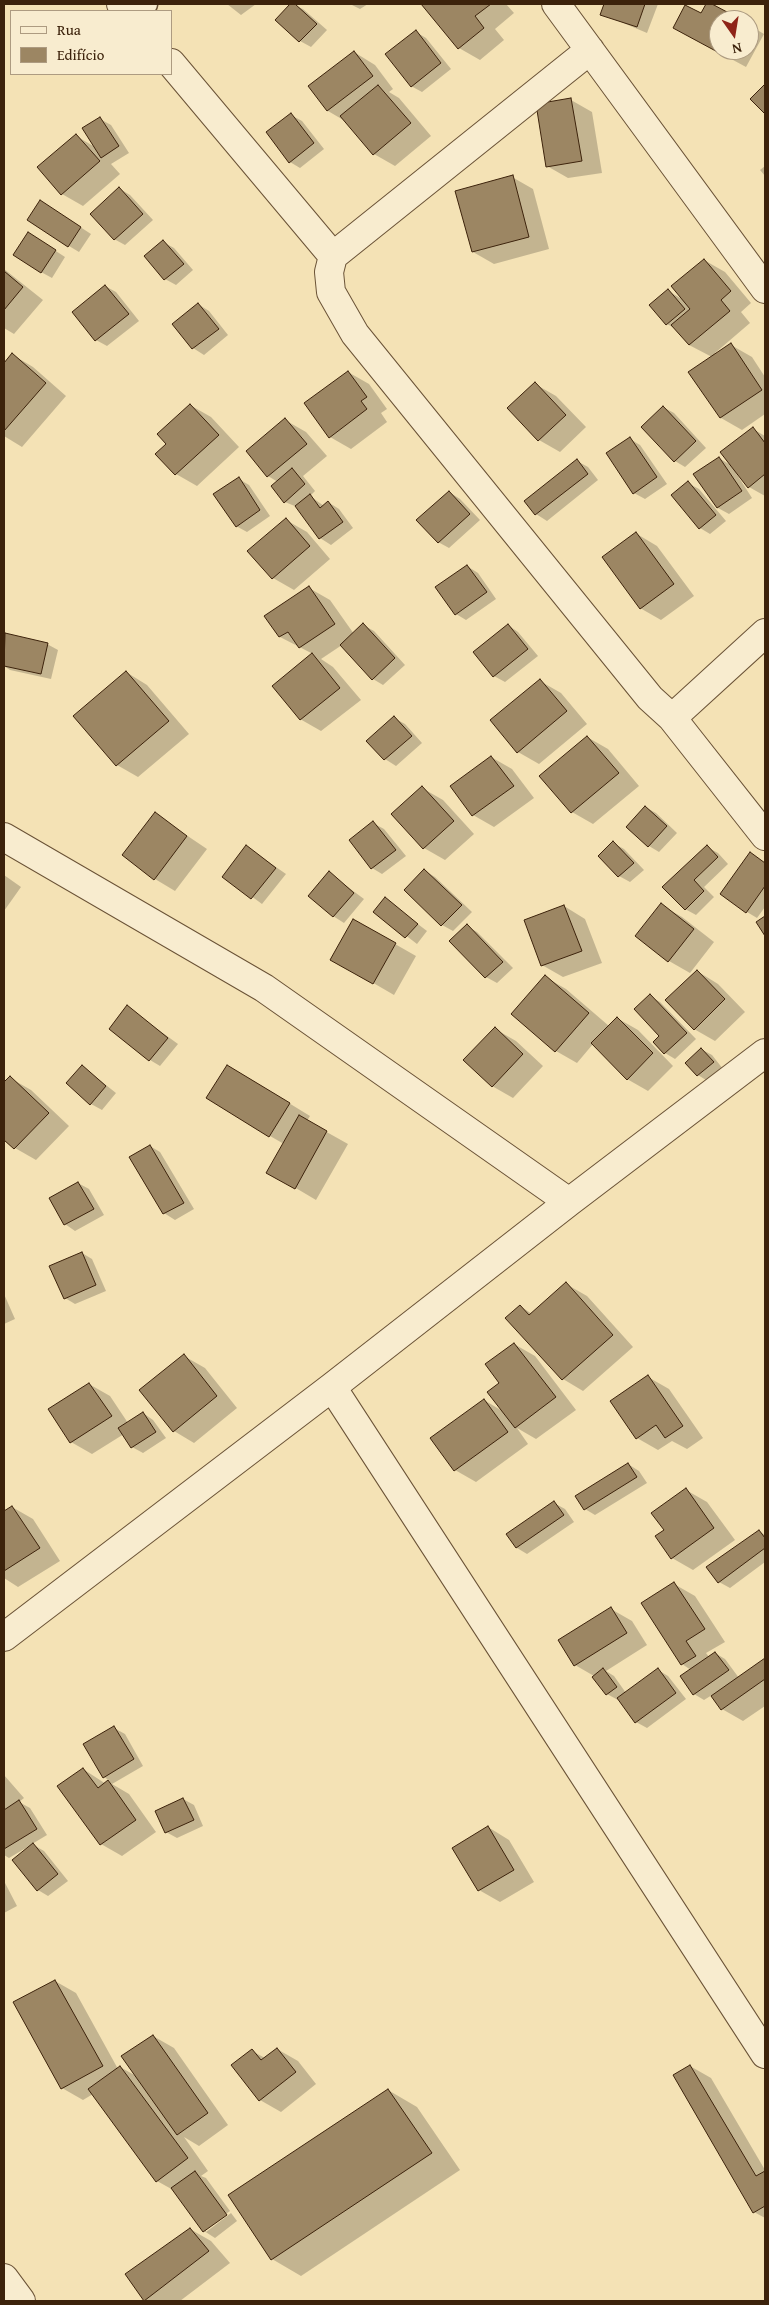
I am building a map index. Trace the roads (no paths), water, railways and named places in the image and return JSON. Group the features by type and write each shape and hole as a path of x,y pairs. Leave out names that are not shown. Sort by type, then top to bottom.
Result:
{"street":[{"path":"556,4 765,288"},
{"path":"590,50 333,256 328,272 330,292 355,334 650,698 672,718 765,836"},
{"path":"172,64 333,256"},
{"path":"672,718 765,633"},
{"path":"4,837 264,988 569,1202"},
{"path":"4,1637 332,1388 569,1202 765,1054"},
{"path":"332,1388 765,2054"},
{"path":"4,2278 21,2301"}]}
